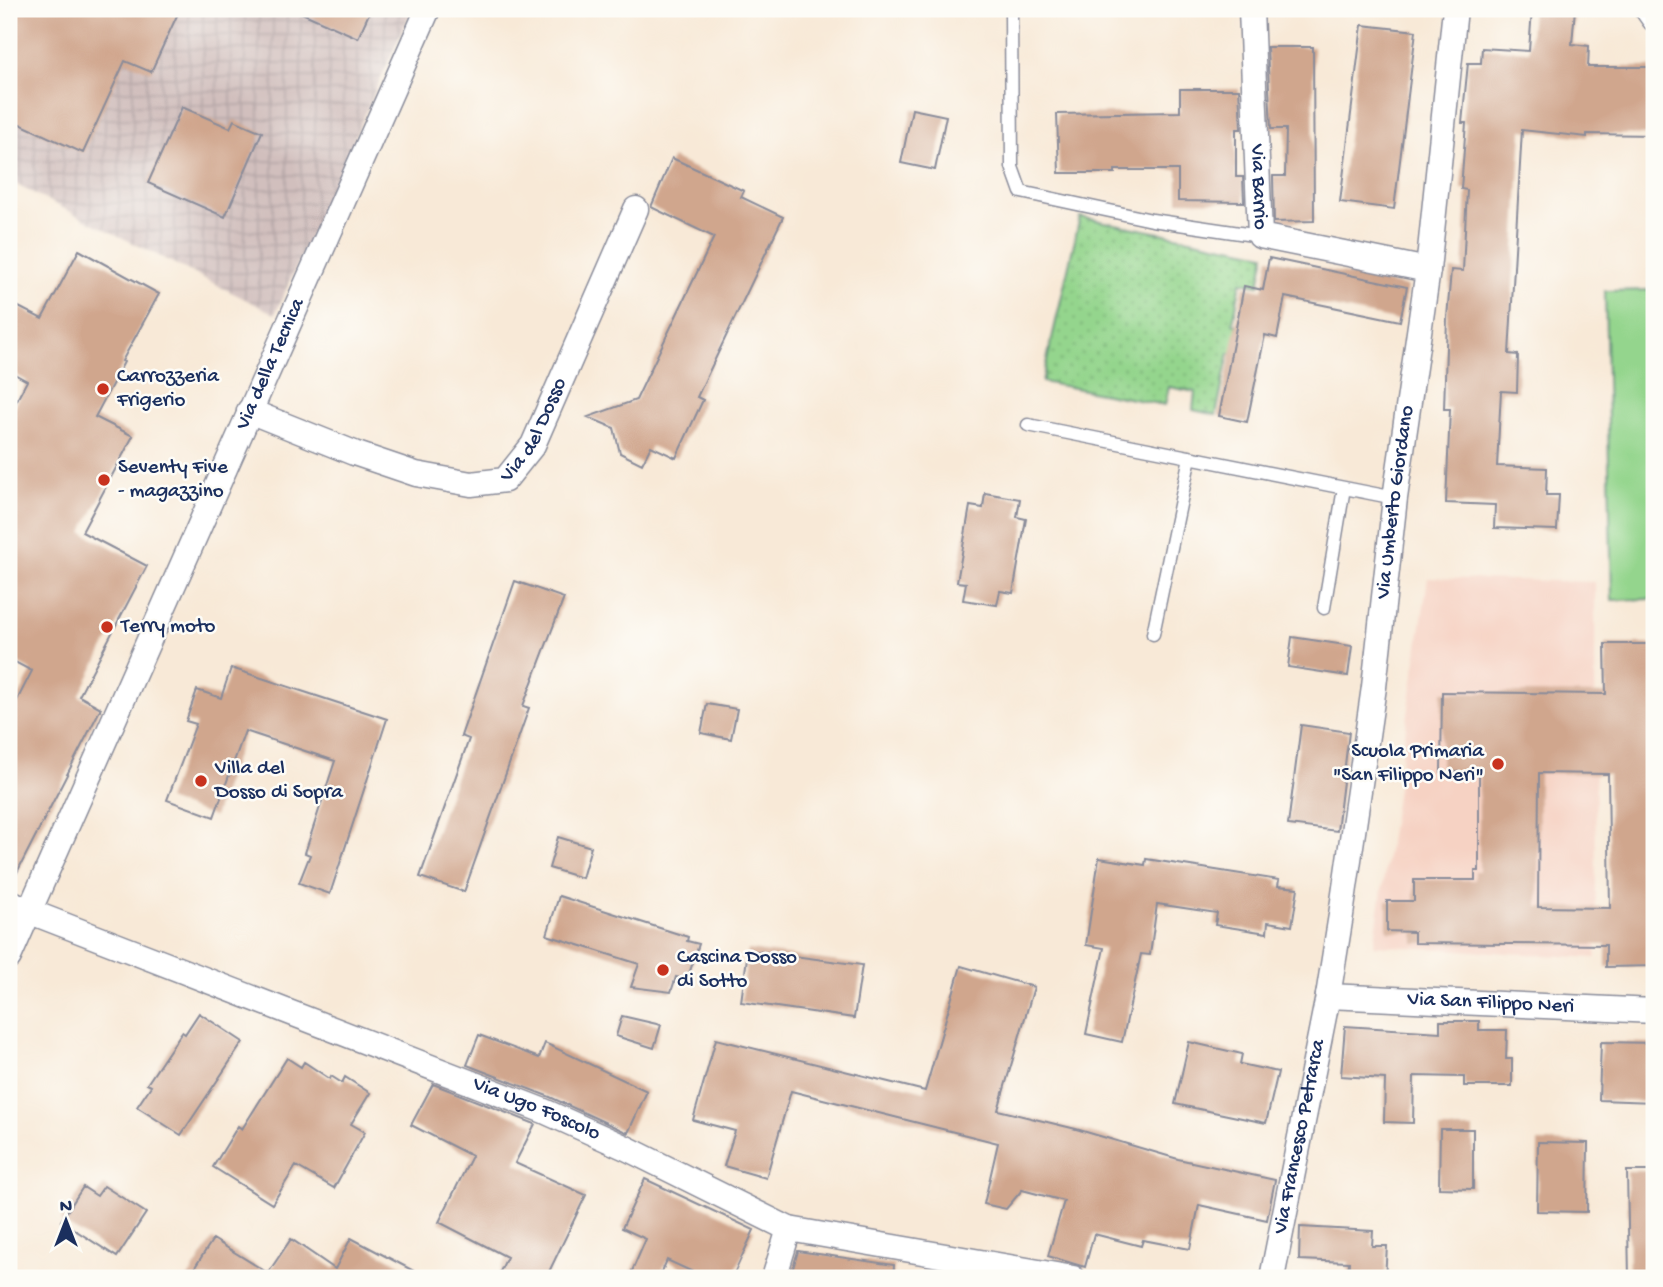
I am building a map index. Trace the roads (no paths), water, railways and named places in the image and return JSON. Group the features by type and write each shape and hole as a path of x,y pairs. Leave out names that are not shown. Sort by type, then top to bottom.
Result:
{"street":[{"name":"Via della Tecnica","path":"9,957 18,906 249,411 428,9"},
{"name":"Via Barrio","path":"1251,9 1260,236 1428,270"},
{"name":"Via Umberto Giordano","path":"1328,996 1374,687 1395,498 1428,270 1455,9"},
{"path":"1647,9 1654,19"},
{"name":"Via del Dosso","path":"249,411 354,453 416,474 471,484 505,480 533,445 636,209"},
{"name":"Via Ugo Foscolo","path":"18,906 544,1111 626,1147 789,1229 1073,1278"},
{"name":"Via San Filippo Neri","path":"1328,996 1654,1010"},
{"name":"Via Francesco Petrarca","path":"1272,1278 1328,996"},
{"path":"774,1278 789,1229"}],"lane":[{"path":"1011,9 1012,167 1021,192 1152,220 1260,236"},
{"path":"1028,425 1395,498"},
{"path":"1153,634 1190,457"},
{"path":"1324,608 1344,488"}],"place":[{"name":"Carrozzeria Frigerio","path":"103,389"},
{"name":"Seventy Five - magazzino","path":"104,480"},
{"name":"Terry moto","path":"107,627"},
{"name":"Scuola Primaria \"San Filippo Neri\"","path":"1498,764"},
{"name":"Villa del Dosso di Sopra","path":"201,781"},
{"name":"Cascina Dosso di Sotto","path":"663,970"}]}
